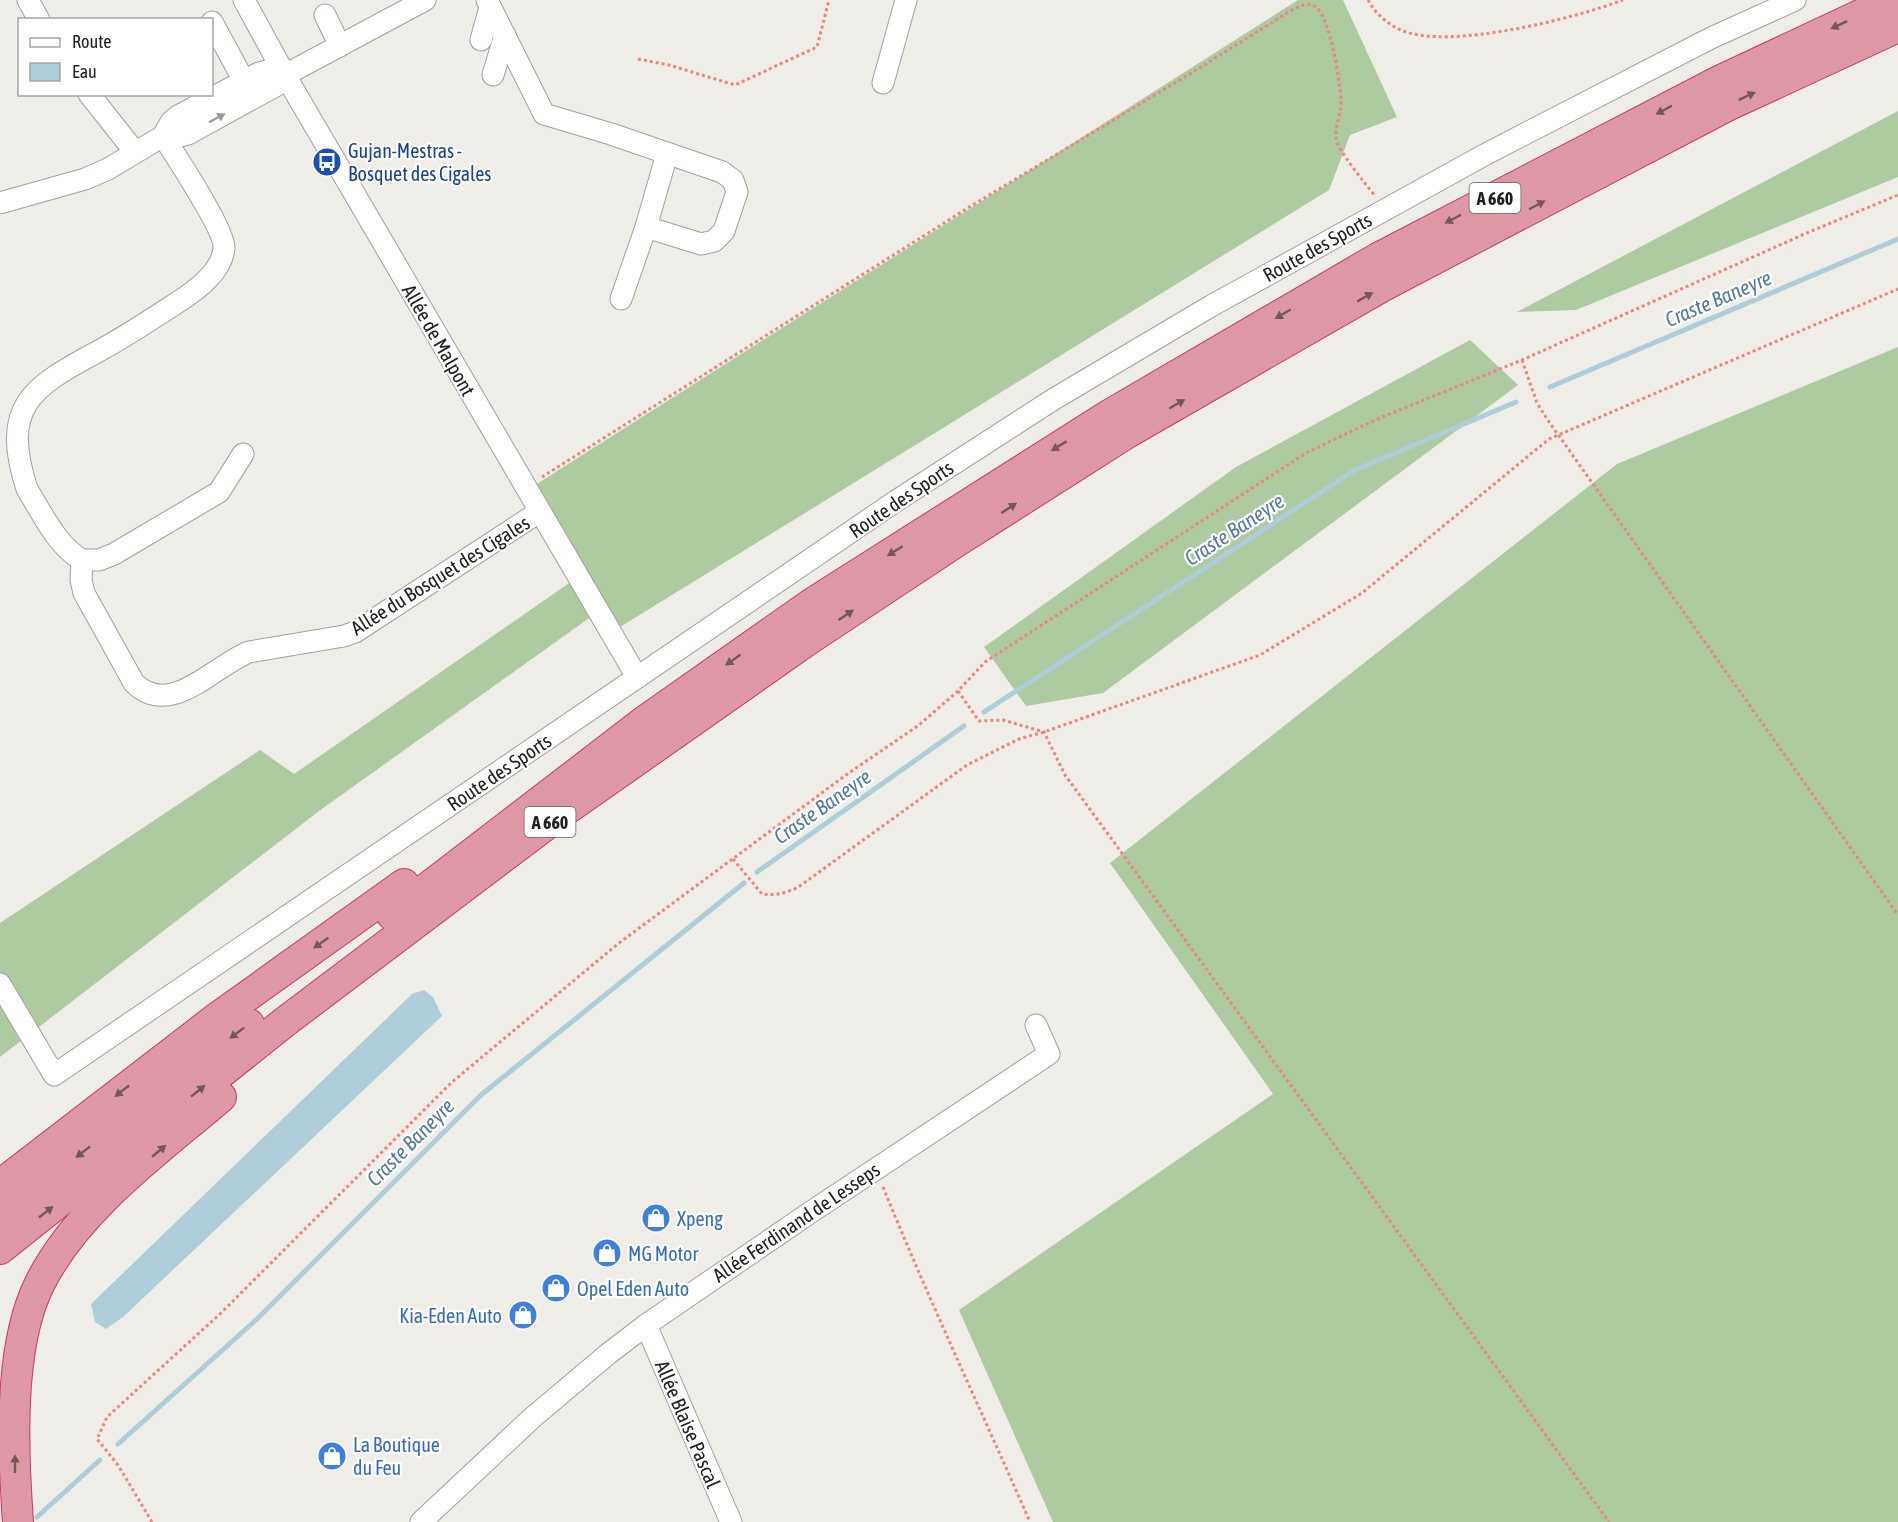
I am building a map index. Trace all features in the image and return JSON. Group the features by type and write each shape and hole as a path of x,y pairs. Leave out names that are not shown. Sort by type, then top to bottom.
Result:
{"highway":[{"name":"A 660","path":"0,1218 123,1120 646,720 811,604 1109,415 1358,270 1719,81 1892,0"},
{"name":"A 660","path":"0,1249 285,1021 563,812 808,640 1127,433 1383,286 1726,106 1898,27"},
{"path":"6,1517 15,1485 16,1391 19,1352 28,1314 38,1286 52,1261 97,1204 340,997 701,724 808,640"},
{"path":"0,1185 218,1017 444,856 646,720"}],"street":[{"path":"28,0 38,18"},
{"name":"Allée de Malpont","path":"244,0 285,75 637,677"},
{"path":"0,203 85,179 108,169 164,136 176,137 188,134 279,84 285,75 424,0"},
{"path":"883,83 906,0"},
{"name":"Route des Sports","path":"0,984 54,1075 896,501 1054,399 1211,306 1384,209 1604,92 1711,38 1795,0"},
{"path":"488,3 544,114 722,172 733,180 737,192 724,231 714,241 701,244 646,227"},
{"path":"481,40 488,3"},
{"path":"325,15 340,46"},
{"path":"213,26 244,81"},
{"path":"493,75 505,35"},
{"path":"164,136 171,122 178,116 259,73 271,70 285,75"},
{"path":"91,96 135,152"},
{"path":"164,136 219,229 224,248 218,266 201,285 169,308 31,389 4,430 17,472 61,541 82,560 99,560 114,554 219,492 243,454"},
{"path":"621,299 646,227 667,154"},
{"name":"Allée du Bosquet des Cigales","path":"82,560 81,580 84,593 134,683 142,691 152,696 174,695 236,657 249,652 355,632 539,512"},
{"name":"Allée Ferdinand de Lesseps","path":"422,1522 532,1418 646,1325 876,1168 1049,1054 1036,1025"},
{"name":"Allée Blaise Pascal","path":"646,1325 731,1522"}],"path":[{"path":"638,59 669,65 735,85 817,47 829,0"},
{"path":"1368,0 1374,12 1402,31 1433,36 1481,35 1591,12 1623,0"},
{"path":"525,487 961,212 1295,8 1307,4 1317,8 1324,18 1339,73 1341,93 1336,139 1384,209"},
{"path":"152,1522 118,1465 97,1439 107,1417 221,1313 452,1082 619,943 846,775 919,725 958,691 985,662 1306,453 1375,420 1522,360 1898,195"},
{"path":"733,859 762,894 771,896 797,888 967,765 1019,739 1260,655 1362,593 1549,439 1898,289"},
{"path":"1522,360 1537,403 1898,915"},
{"path":"958,691 979,721 1003,720 1044,732 1065,775 1609,1522"},
{"path":"876,1168 923,1285 956,1352 1030,1522"}],"green space":[{"path":"1298,0 1343,0 1397,117 1350,135 1329,190 620,627 606,606 319,811 0,1057 0,923 260,750 294,774 585,572 532,487"},
{"path":"1898,111 1898,177 1576,310 1517,312"},
{"path":"1470,340 1518,385 1103,693 1026,706 984,647 1236,467"},
{"path":"1898,347 1898,1522 1053,1522 959,1310 1273,1094 1110,863 1617,464"}],"water":[{"path":"424,990 433,997 442,1016 123,1317 106,1329 95,1322 91,1304 412,994"}],"waterway":[{"name":"Craste Baneyre","path":"1550,387 1898,239"},
{"name":"Craste Baneyre","path":"984,712 1355,470 1516,402"},
{"name":"Craste Baneyre","path":"757,872 964,726"},
{"name":"Craste Baneyre","path":"118,1444 257,1319 481,1095 744,883"},
{"name":"Craste Baneyre","path":"37,1517 100,1460"}],"place":[{"name":"Gujan-Mestras - Bosquet des Cigales","path":"327,162"},
{"name":"Xpeng","path":"656,1218"},
{"name":"MG Motor","path":"607,1253"},
{"name":"Opel Eden Auto","path":"556,1288"},
{"name":"Kia-Eden Auto","path":"523,1315"},
{"name":"La Boutique du Feu","path":"332,1456"}]}
